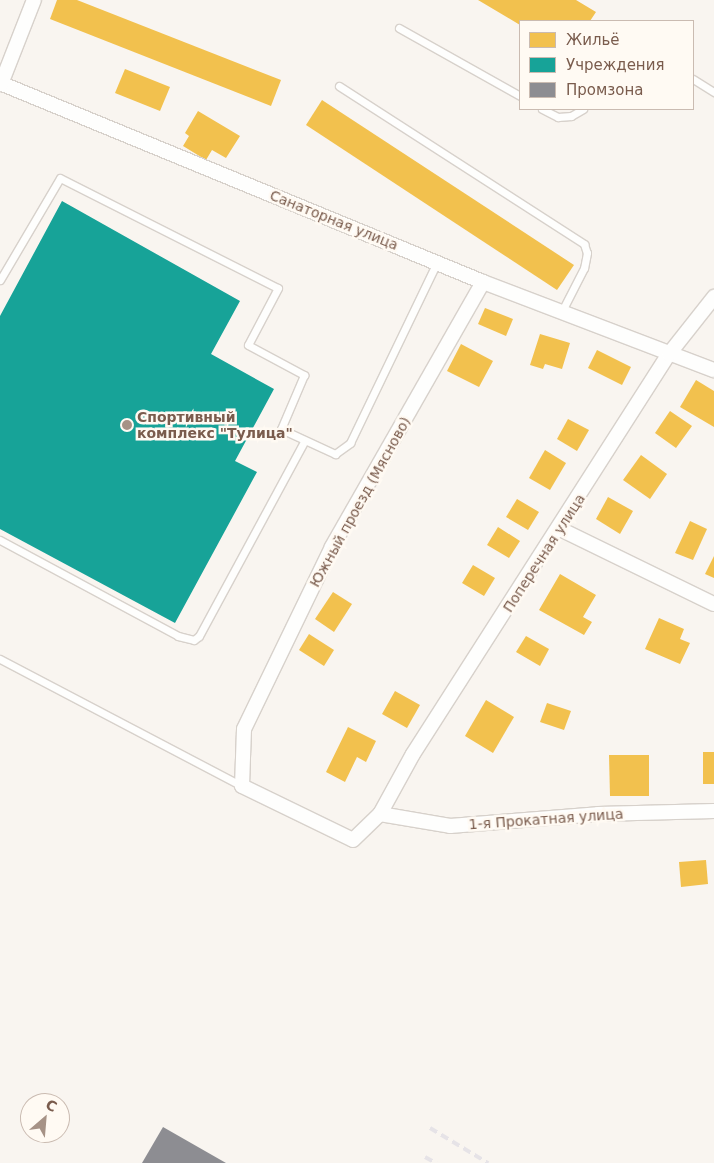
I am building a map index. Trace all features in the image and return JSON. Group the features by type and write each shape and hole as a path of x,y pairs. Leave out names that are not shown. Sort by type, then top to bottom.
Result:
{"street":[{"path":"0,84 34,0"},
{"name":"Санаторная улица","path":"0,84 483,282 714,370"},
{"name":"Южный проезд (Мясново)","path":"242,786 244,729 332,547 483,282"},
{"name":"Поперечная улица","path":"242,786 353,840 380,814 413,754 560,530 670,354 714,297"},
{"path":"560,530 714,604"},
{"name":"1-я Прокатная улица","path":"380,814 450,826 598,814 714,811"}],"lane":[{"path":"399,28 519,95"},
{"path":"694,80 714,92"},
{"path":"340,86 584,244 587,253 584,268 561,313"},
{"path":"544,110 558,117 571,116 581,110"},
{"path":"0,280 60,178 278,288 248,346 304,375 280,427 304,442 329,454 346,448 438,262"},
{"path":"0,540 178,636 194,640 199,636 304,442"},
{"path":"0,659 242,786"}],"building: Жильё":[{"path":"57,0 77,0 281,80 271,106 50,19"},
{"path":"478,0 576,0 596,12 591,20 519,20 519,24"},
{"path":"125,69 170,87 160,111 115,93"},
{"path":"322,100 574,265 557,290 306,125"},
{"path":"198,111 240,136 226,158 212,150 206,160 183,146 189,136 185,133"},
{"path":"485,308 513,319 506,336 478,324"},
{"path":"540,334 570,343 562,369 545,364 543,369 530,365"},
{"path":"461,344 493,361 479,387 447,371"},
{"path":"597,350 631,367 622,385 588,368"},
{"path":"696,380 714,391 714,427 680,407"},
{"path":"670,411 692,426 676,448 655,433"},
{"path":"568,419 589,430 577,451 557,439"},
{"path":"545,450 566,463 550,490 529,478"},
{"path":"641,455 667,474 650,499 623,480"},
{"path":"608,497 633,511 620,534 596,519"},
{"path":"517,499 539,512 528,530 506,517"},
{"path":"690,521 707,529 693,560 675,553"},
{"path":"498,527 520,541 509,558 487,545"},
{"path":"714,556 714,578 705,574"},
{"path":"473,565 495,578 484,596 462,583"},
{"path":"560,574 596,595 583,617 592,622 584,635 539,610"},
{"path":"333,592 352,604 334,632 315,619"},
{"path":"659,618 684,629 680,639 690,643 680,664 645,649"},
{"path":"309,634 334,650 324,666 299,650"},
{"path":"526,636 549,649 540,666 516,652"},
{"path":"395,691 420,705 407,728 382,714"},
{"path":"486,700 514,717 493,753 465,736"},
{"path":"547,703 571,711 564,730 540,722"},
{"path":"348,727 376,741 366,762 357,757 345,782 326,772"},
{"path":"703,752 714,752 714,784 703,784"},
{"path":"609,755 649,755 649,796 610,796"},
{"path":"706,860 708,884 681,887 679,862"}],"building: Учреждения":[{"name":"Спортивный комплекс \"Тулица\"","path":"62,201 240,301 211,354 274,389 235,461 257,472 175,623 0,529 0,316"}],"building: Промзона":[{"path":"163,1127 226,1163 142,1163"}],"railway":[{"path":"430,1128 488,1163"},
{"path":"425,1157 436,1163"}],"place":[{"name":"Спортивный комплекс \"Тулица\"","path":"127,425"}]}
